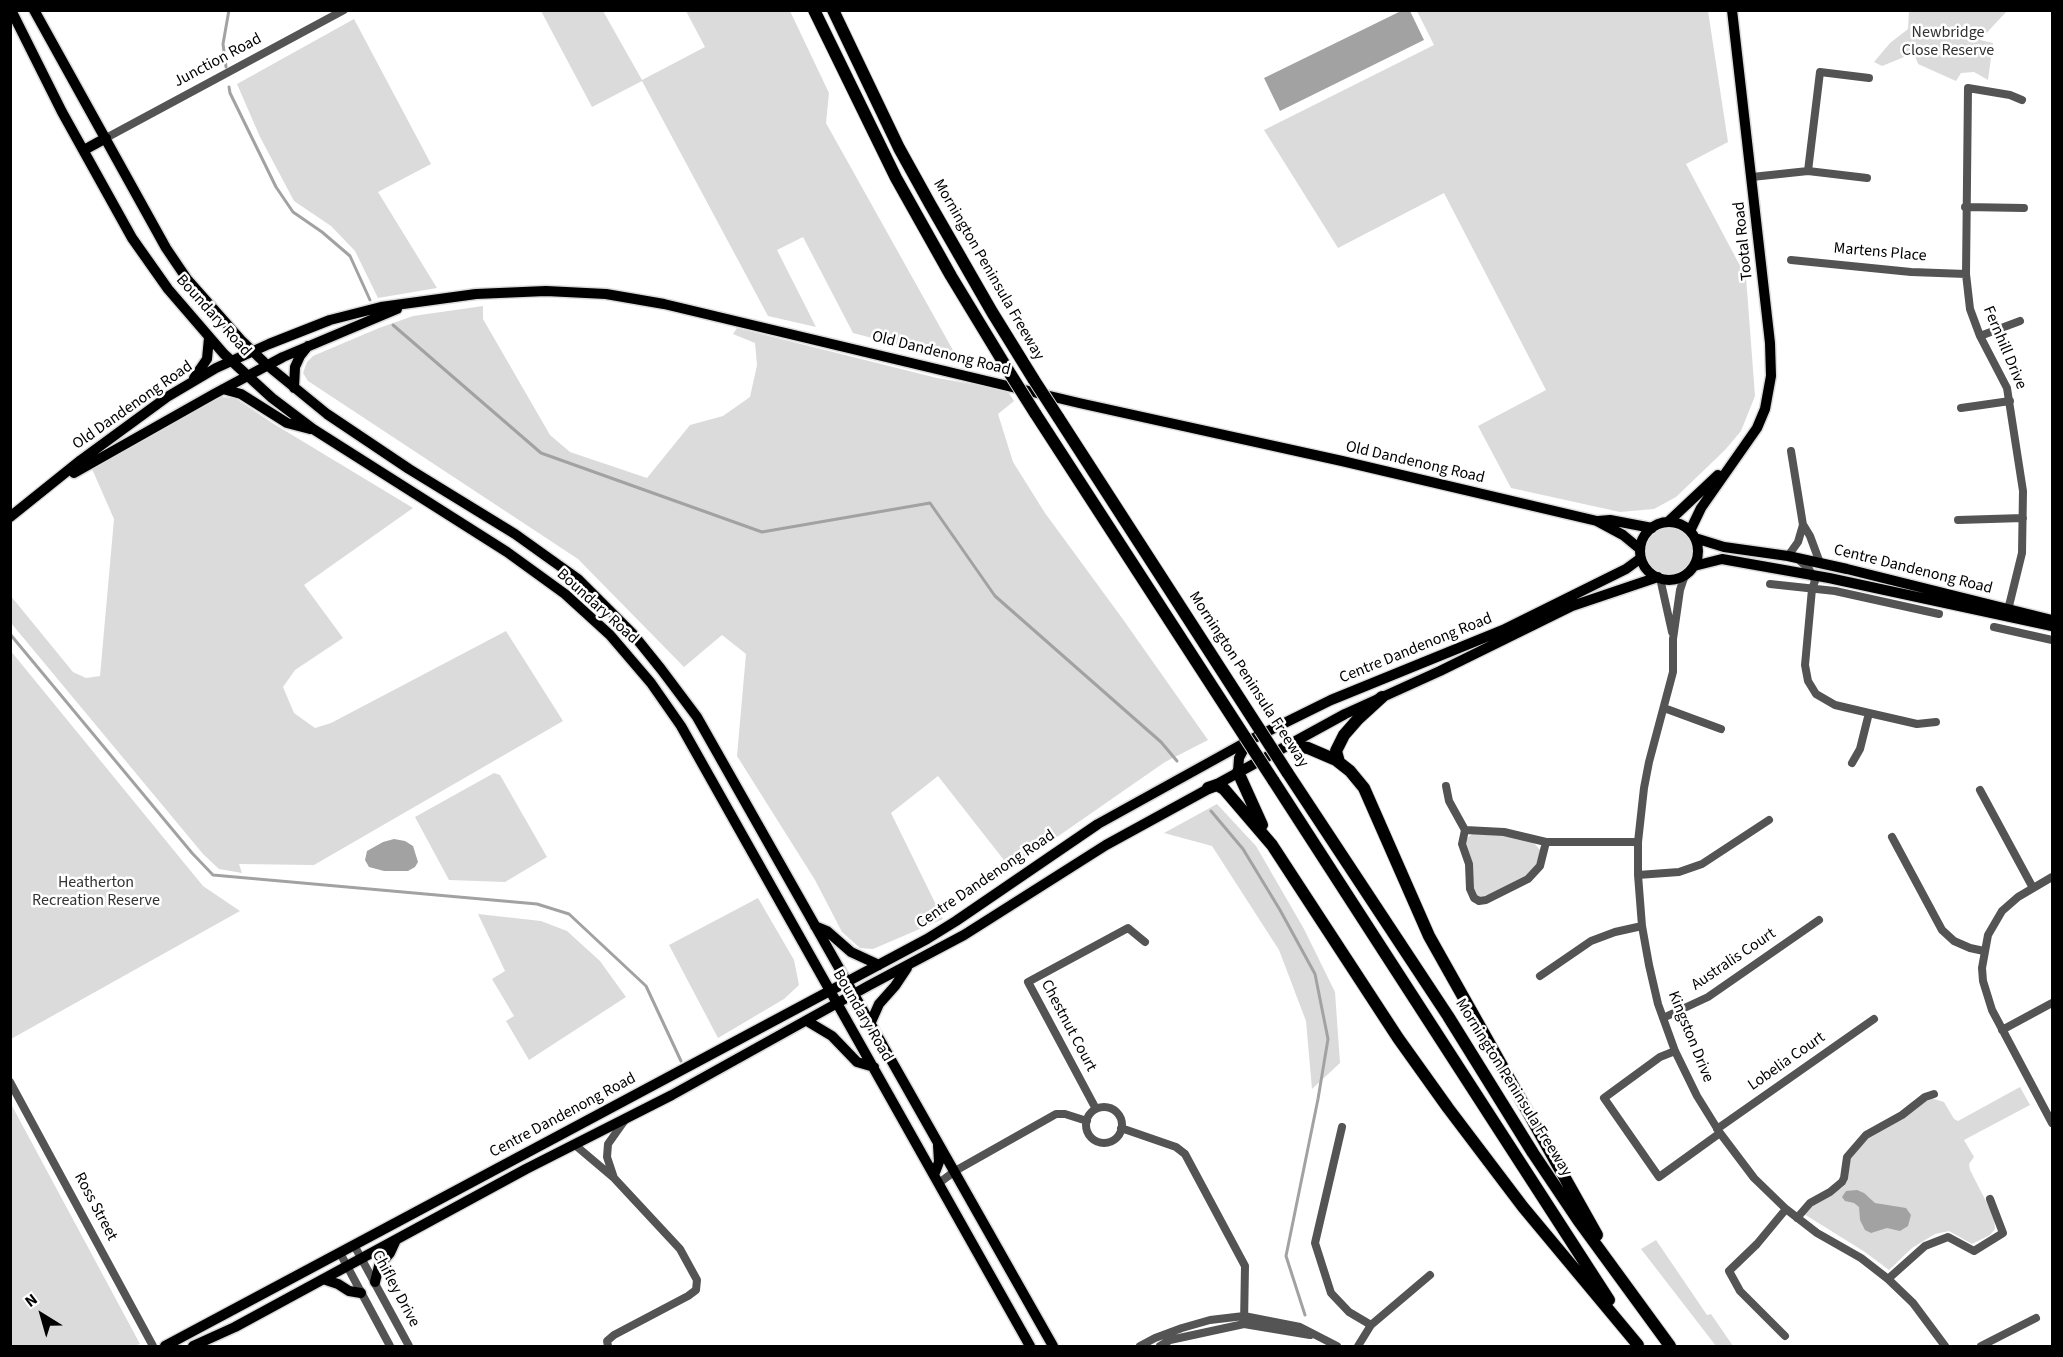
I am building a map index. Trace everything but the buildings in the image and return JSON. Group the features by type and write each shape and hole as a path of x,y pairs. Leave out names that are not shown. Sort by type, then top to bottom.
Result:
{"highway":[{"name":"Mornington Peninsula Freeway","path":"814,10 896,178 951,276 1011,375 1639,1346"},
{"name":"Mornington Peninsula Freeway","path":"833,10 899,148 962,262 1034,380 1287,772 1448,1016 1533,1154 1670,1347"},
{"path":"1339,762 1335,753 1341,740 1353,724 1382,697"},
{"path":"1288,745 1308,748 1339,762 1364,788 1429,936 1623,1282"},
{"path":"1238,772 1272,845"},
{"path":"1208,788 1217,785 1226,790 1272,845 1391,1028 1448,1108 1523,1206 1639,1346"}],"main road":[{"name":"Boundary Road","path":"10,10 132,238 168,290 209,338 247,376 313,429 507,552 565,594 610,635 651,683 681,726 1030,1347"},
{"name":"Boundary Road","path":"34,10 156,232 177,265 213,310 267,365 353,432 515,534 578,579 632,633 697,717 1053,1347"},
{"name":"Tootal Road","path":"1692,534 1701,508 1761,421 1772,376 1732,10"},
{"path":"84,150 106,138"},
{"name":"Old Dandenong Road","path":"10,517 105,442 190,383 252,351 304,329 347,315 414,302 476,294 546,291 606,294 664,304 1079,403 1598,521 1623,535 1641,553"},
{"name":"Old Dandenong Road","path":"45,489 267,365 311,344 414,302"},
{"path":"190,383 207,359 209,338"},
{"path":"294,388 293,375 296,364 311,344"},
{"path":"223,388 241,394 287,423 313,429"},
{"name":"Tootal Road","path":"1668,522 1735,460"},
{"name":"Old Dandenong Road","path":"1598,521 1611,520 1652,528"},
{"path":"1668,522 1682,525 1692,534 1698,552 1694,566 1685,575 1673,579 1659,578 1648,571 1641,553 1645,535 1652,528 1668,522"},
{"name":"Centre Dandenong Road","path":"1692,534 1724,547 1820,563 2052,626"},
{"name":"Centre Dandenong Road","path":"165,1347 956,921 1098,824 1247,739 1331,700 1503,630 1626,569 1641,553"},
{"name":"Centre Dandenong Road","path":"1694,566 1722,559 2052,620"},
{"name":"Centre Dandenong Road","path":"193,1347 235,1327 526,1169 625,1120 807,1021 994,918 1106,845 1288,745 1572,606 1659,578"},
{"path":"1238,772 1239,758 1247,739 1288,745"},
{"path":"815,926 827,931 851,952 877,965 883,979"},
{"path":"871,1022 879,1004 895,986 908,965"},
{"path":"807,1021 832,1036 856,1062 874,1067"},
{"path":"936,1179 939,1162 938,1142"},
{"path":"375,1282 380,1266 396,1240"},
{"path":"323,1279 349,1291 361,1293"}],"street":[{"name":"Junction Road","path":"106,138 344,10"},
{"path":"1808,171 1820,72 1869,78"},
{"name":"Fernhill Drive","path":"2008,613 2022,553 2023,491 2010,401 2000,373 1980,336 1970,309 1966,274 1965,207 1968,88 2010,95 2022,100"},
{"path":"1752,177 1808,171 1867,178"},
{"path":"1965,207 2024,208"},
{"name":"Martens Place","path":"1791,260 1911,272 1966,274"},
{"path":"1980,336 2020,321"},
{"path":"1961,408 2010,401"},
{"path":"1791,451 1803,525 1810,536 1820,563"},
{"path":"1958,520 2023,518"},
{"path":"1803,525 1792,557 1806,565 1815,581 1812,589 1805,665 1808,681 1816,694 1826,701 1869,713 1917,724 1936,722"},
{"path":"1794,572 1812,589"},
{"name":"Kingston Drive","path":"1685,575 1680,590 1673,639 1673,672 1649,762 1638,842 1642,926 1651,975 1663,1018 1675,1051 1697,1095 1719,1131 1754,1178 1797,1218 1817,1233 1861,1258 1888,1279 1913,1303 1945,1347"},
{"name":"Kingston Drive","path":"1659,578 1673,639"},
{"path":"1770,584 1835,591 1939,614"},
{"path":"1994,627 2052,640"},
{"path":"1664,708 1721,729"},
{"path":"1852,763 1860,748 1869,713"},
{"path":"1446,786 1449,801 1465,830 1462,844 1469,864 1470,889 1474,898 1479,901 1493,898 1528,879 1540,866 1546,842"},
{"path":"1980,790 2033,888"},
{"path":"1638,875 1679,872 1702,864 1769,820"},
{"path":"1465,830 1504,832 1546,842 1638,842"},
{"path":"1892,837 1942,930 1954,941 1984,951"},
{"path":"2052,877 2018,897 2002,911 1988,935 1982,968 1985,990 1992,1010 2052,1123"},
{"name":"Australis Court","path":"1663,1018 1708,997 1819,920"},
{"path":"1540,976 1591,941 1614,932 1642,926"},
{"name":"Chestnut Court","path":"1096,1109 1028,982 1128,928 1145,942"},
{"path":"2002,1030 2052,1003"},
{"name":"Lobelia Court","path":"1675,1051 1660,1057 1604,1098 1659,1177 1874,1019"},
{"name":"Ross Street","path":"10,1082 153,1347"},
{"path":"1797,1218 1810,1203 1842,1182 1847,1157 1866,1136 1902,1115 1925,1096 1934,1094"},
{"path":"1108,1108 1114,1110 1121,1120 1121,1128 1115,1139 1109,1142 1097,1142 1088,1133 1087,1121 1096,1109 1108,1108"},
{"path":"936,1179 955,1171 1056,1114 1065,1114 1087,1121"},
{"path":"614,1178 607,1149 611,1138 625,1120"},
{"path":"1342,1127 1315,1243 1331,1293 1349,1312 1371,1325"},
{"path":"1121,1128 1176,1147 1185,1154 1245,1266 1244,1320"},
{"path":"575,1145 614,1178 680,1249 697,1280 696,1290 614,1335 608,1341 608,1347"},
{"path":"1888,1279 1925,1246 1948,1237 1974,1251 2002,1233 1990,1199"},
{"path":"1785,1336 1740,1291 1729,1271 1765,1235 1786,1209"},
{"name":"Chifley Drive","path":"354,1245 409,1347"},
{"name":"Chifley Drive","path":"340,1253 390,1347"},
{"path":"1358,1347 1371,1325 1430,1275"},
{"path":"1981,1347 2036,1318"},
{"path":"1140,1347 1155,1338 1210,1320 1244,1320 1300,1327 1337,1347"},
{"path":"1160,1347 1170,1340 1244,1320"}],"green space":[{"path":"541,11 603,11 642,80 705,47 686,11 790,11 829,93 826,123 959,361 853,333 803,237 777,250 816,327 768,316 642,81 592,107"},
{"path":"1417,11 1708,11 1728,142 1686,164 1746,277 1755,396 1741,431 1725,450 1676,497 1654,509 1620,512 1511,488 1478,426 1546,390 1444,193 1338,248 1264,130 1434,45"},
{"name":"Newbridge Close Reserve","path":"1909,11 2007,11 1980,40 1993,43 1988,80 1974,72 1961,73 1956,81 1918,64 1914,53 1882,66 1874,62 1890,43 1908,29"},
{"path":"354,19 431,164 378,192 437,288 378,298 355,251 331,226 294,201 260,137 237,84"},
{"path":"483,306 483,319 550,435 570,452 647,478 690,425 723,416 750,397 757,365 755,343 733,334 737,328 937,378 1007,390 1014,401 998,414 1013,462 1045,513 1208,740 1165,762 1011,869 938,776 891,813 943,919 873,949 860,948 842,932 815,880 737,756 746,654 722,635 684,667 578,559 308,381 303,373 307,362 313,356 379,328 413,316"},
{"path":"220,397 235,398 413,508 304,585 343,638 295,670 283,687 294,713 315,728 331,723 506,631 563,721 314,865 239,864 242,873 219,869 203,854 11,623 10,595 73,672 86,678 100,676 114,519 92,469"},
{"path":"1669,527 1686,534 1693,551 1686,568 1669,575 1652,568 1645,551 1652,534"},
{"name":"Heatherton Recreation Reserve","path":"10,650 203,886 240,911 11,1039"},
{"path":"494,773 500,775 547,857 505,882 449,880 415,817"},
{"path":"1217,804 1256,846 1304,929 1335,992 1340,1063 1312,1089 1306,1021 1279,950 1212,846 1164,833"},
{"path":"1472,834 1503,835 1527,840 1540,850 1537,865 1526,878 1493,894 1479,897 1474,892 1466,846 1466,839"},
{"path":"758,898 794,960 799,985 784,999 718,1038 669,945"},
{"path":"478,914 541,921 567,931 600,961 626,997 529,1060 506,1021 514,1016 492,979 505,971"},
{"path":"2020,1087 2030,1105 1964,1140 1974,1157 1969,1164 1970,1170 1994,1217 1995,1229 1990,1235 1972,1244 1949,1231 1935,1234 1912,1248 1889,1270 1865,1252 1804,1214 1812,1206 1843,1187 1847,1182 1849,1160 1868,1138 1922,1103 1931,1098 1944,1102 1954,1119 1958,1121"},
{"path":"11,1104 140,1344 134,1346 11,1346"},
{"path":"1656,1240 1707,1315 1711,1314 1733,1346 1716,1346 1641,1249"}],"shaded area":[{"path":"1401,11 1410,11 1424,40 1280,111 1264,78"},
{"path":"394,839 405,841 413,846 418,862 415,867 408,871 384,871 369,867 365,860 367,851"},
{"path":"1857,1190 1875,1203 1906,1208 1911,1215 1908,1226 1900,1231 1887,1228 1871,1233 1865,1230 1860,1220 1859,1207 1845,1201 1842,1197 1846,1191"}],"waterway":[{"path":"226,67 223,44 229,10"},
{"path":"229,87 276,187 293,212 322,232 350,256 370,300"},
{"path":"393,325 541,453 762,532 930,503 995,596 1161,742 1177,761"},
{"path":"10,634 192,853 213,875 537,904 569,914 646,986 681,1061"},
{"path":"1211,811 1243,849 1315,974 1328,1039 1286,1256 1305,1315"}]}
